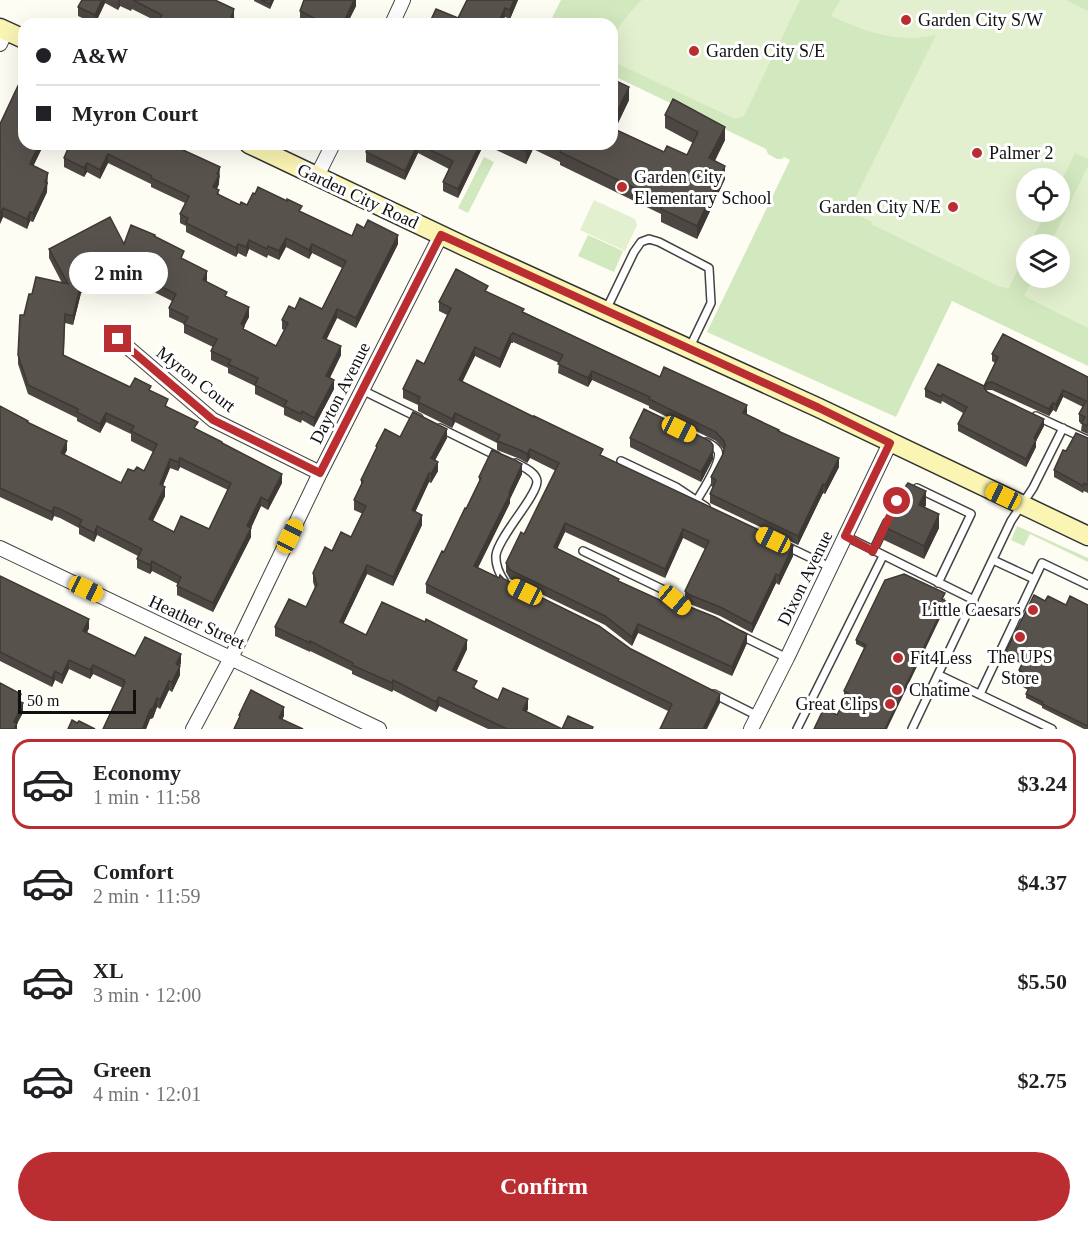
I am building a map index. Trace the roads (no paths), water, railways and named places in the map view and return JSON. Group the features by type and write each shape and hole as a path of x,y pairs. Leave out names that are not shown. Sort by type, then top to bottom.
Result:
{"street":[{"path":"395,18 404,0"},
{"path":"2,35 18,38"},
{"name":"Garden City Road","path":"262,150 441,235 819,408 1088,536"},
{"path":"317,176 330,150"},
{"name":"Dayton Avenue","path":"193,729 231,658 320,473 441,235"},
{"name":"Myron Court","path":"118,339 213,420 320,473"},
{"name":"Dixon Avenue","path":"751,729 890,443"},
{"name":"Heather Street","path":"0,548 379,729"}],"lane":[{"path":"606,310 641,242 649,239 658,242 709,268 711,303 689,349"},
{"path":"362,390 427,422"},
{"path":"1031,414 1088,440"},
{"path":"437,427 518,464 534,475 537,481 535,489 496,554 499,574 506,583"},
{"path":"912,729 1011,521 1033,488 1063,428"},
{"path":"694,436 714,446 719,453 718,461 697,500"},
{"path":"621,461 676,488 709,509"},
{"path":"908,488 917,488 971,514 938,583"},
{"path":"873,551 892,511"},
{"path":"845,536 974,600"},
{"path":"784,545 830,567"},
{"path":"583,551 664,590 693,613"},
{"path":"797,729 883,556"},
{"path":"993,560 1034,579"},
{"path":"980,694 1042,563 1088,585"},
{"path":"732,630 787,658"},
{"path":"939,675 1052,729"},
{"path":"712,693 758,716"}],"place":[{"name":"Garden City S/W","path":"906,20"},
{"name":"Garden City S/E","path":"694,51"},
{"name":"Palmer 2","path":"977,153"},
{"name":"Garden City Elementary School","path":"622,187"},
{"name":"Garden City N/E","path":"953,207"},
{"name":"Little Caesars","path":"1033,610"},
{"name":"The UPS Store","path":"1020,637"},
{"name":"Fit4Less","path":"898,658"},
{"name":"Chatime","path":"897,690"},
{"name":"Great Clips","path":"890,704"}]}
